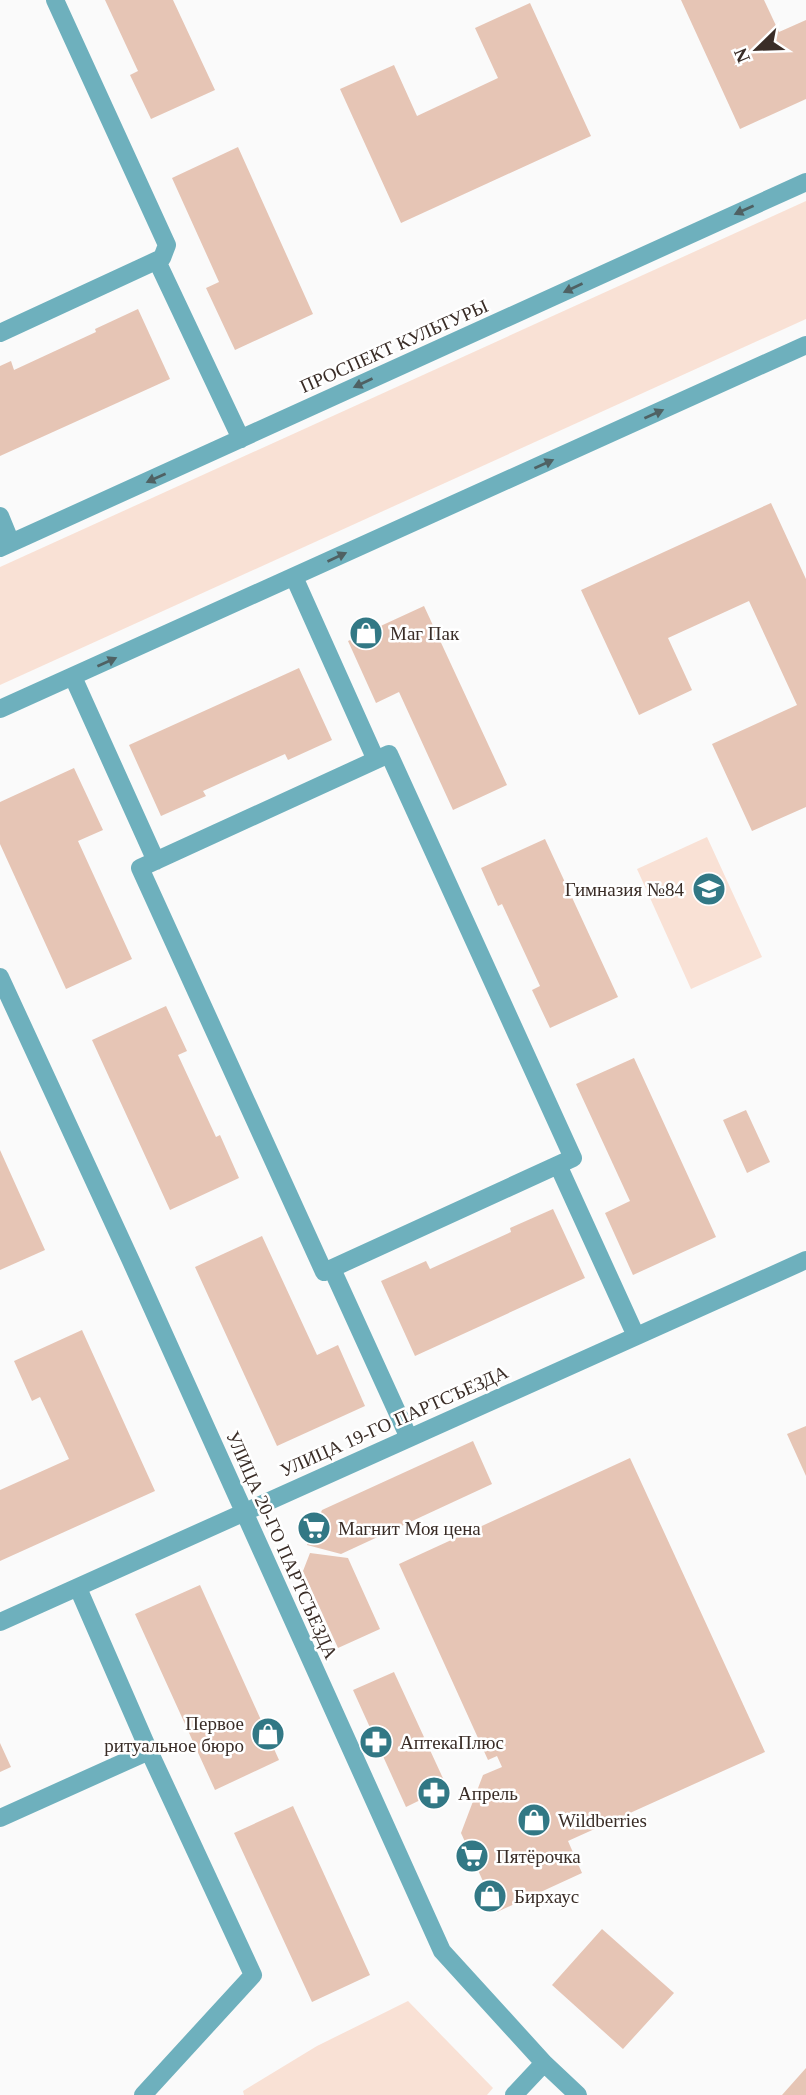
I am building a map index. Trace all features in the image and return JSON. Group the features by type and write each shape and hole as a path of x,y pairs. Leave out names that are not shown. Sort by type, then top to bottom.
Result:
{"street":[{"path":"0,333 157,261 162,258 167,245 55,0"},
{"name":"ПРОСПЕКТ КУЛЬТУРЫ","path":"6,546 806,182"},
{"path":"157,261 241,439"},
{"path":"0,709 806,345"},
{"path":"0,516 6,546"},
{"path":"294,576 376,760"},
{"path":"73,677 156,861"},
{"path":"389,754 573,1158 324,1272 140,869 156,861 389,754"},
{"name":"УЛИЦА 20-ГО ПАРТСЪЕЗДА","path":"0,977 442,1951 544,2063 578,2095"},
{"path":"558,1165 636,1336"},
{"name":"УЛИЦА 19-ГО ПАРТСЪЕЗДА","path":"0,1622 806,1260"},
{"path":"332,1269 409,1438"},
{"path":"78,1588 149,1751 253,1975 143,2095"},
{"path":"0,1818 149,1751"},
{"path":"514,2095 544,2063"}],"shaded area":[{"path":"806,201 806,319 0,685 0,567"},
{"path":"707,837 762,957 691,989 637,869"},
{"path":"408,2001 493,2088 487,2095 244,2095 243,2091 317,2046"}],"building":[{"path":"105,0 173,0 215,90 151,119 130,75 138,71"},
{"path":"681,0 764,0 779,32 806,20 806,99 740,129"},
{"path":"530,3 591,136 401,223 340,89 394,65 417,116 498,78 475,28"},
{"path":"238,147 313,314 235,350 206,288 219,282 172,178"},
{"path":"138,309 170,379 0,456 0,366 11,361 14,370"},
{"path":"771,503 806,579 806,807 752,831 712,744 797,705 749,601 668,638 692,690 639,715 581,590"},
{"path":"424,606 507,785 453,810 399,692 376,703 348,641"},
{"path":"299,668 332,740 288,760 285,754 203,791 206,796 161,816 129,745"},
{"path":"74,768 103,830 78,841 132,959 66,989 0,844 0,802"},
{"path":"545,839 618,997 550,1028 532,990 540,986 502,904 498,906 481,868"},
{"path":"166,1006 187,1051 178,1055 216,1137 220,1135 239,1178 170,1210 92,1040"},
{"path":"634,1058 716,1237 633,1275 605,1213 630,1201 576,1084"},
{"path":"746,1110 770,1162 747,1173 723,1120"},
{"path":"0,1150 45,1250 0,1270"},
{"path":"553,1209 585,1278 415,1356 381,1281 426,1261 430,1269 511,1232 510,1228"},
{"path":"262,1236 317,1355 338,1345 365,1406 277,1446 195,1267"},
{"path":"82,1330 155,1491 0,1561 0,1490 69,1459 40,1397 32,1401 14,1361"},
{"path":"806,1426 806,1476 787,1434"},
{"path":"473,1441 492,1484 341,1554 307,1545 322,1510"},
{"path":"630,1458 765,1752 568,1841 582,1873 497,1912 461,1833 483,1775 502,1767 497,1756 488,1760 399,1564"},
{"path":"310,1553 348,1558 380,1629 338,1648 303,1571"},
{"path":"200,1585 279,1760 215,1790 135,1614"},
{"path":"394,1672 447,1787 406,1807 353,1690"},
{"path":"0,1743 11,1767 0,1772"},
{"path":"293,1806 370,1975 312,2002 234,1833"},
{"path":"602,1929 674,1993 623,2049 552,1985"},
{"path":"806,2068 806,2095 782,2095"}],"place":[{"name":"Маг Пак","path":"366,633"},
{"name":"Гимназия №84","path":"709,889"},
{"name":"Магнит Моя цена","path":"314,1528"},
{"name":"Первое ритуальное бюро","path":"268,1734"},
{"name":"АптекаПлюс","path":"376,1742"},
{"name":"Апрель","path":"434,1793"},
{"name":"Wildberries","path":"534,1820"},
{"name":"Пятёрочка","path":"472,1856"},
{"name":"Бирхаус","path":"490,1896"}]}
